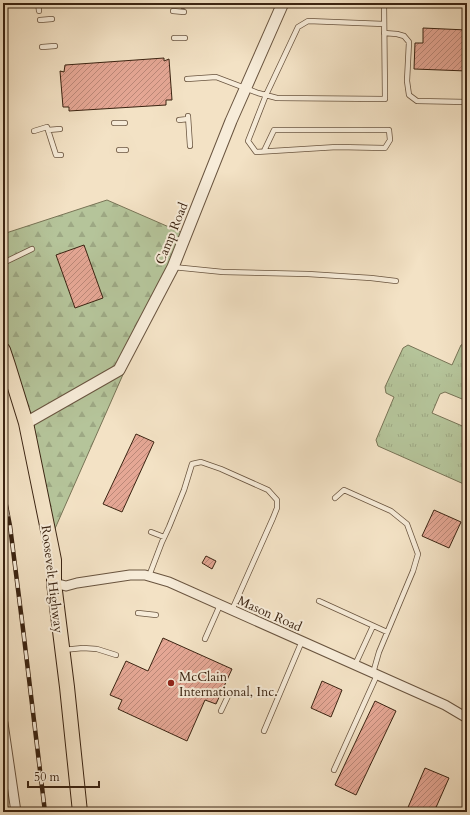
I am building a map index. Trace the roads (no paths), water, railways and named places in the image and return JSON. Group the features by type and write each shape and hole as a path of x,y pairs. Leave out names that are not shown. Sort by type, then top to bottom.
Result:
{"main road":[{"name":"Roosevelt Highway","path":"3,350 26,423 54,560 54,583 80,812"}],"street":[{"name":"Camp Road","path":"26,423 119,370 173,267 231,121 283,3"},
{"name":"Mason Road","path":"54,583 66,586 130,575 145,575 169,582 445,705 467,718"},
{"path":"3,723 16,812"}],"lane":[{"path":"38,3 39,11"},
{"path":"187,79 216,77 277,98 385,99 384,3"},
{"path":"173,11 184,12"},
{"path":"40,20 52,20"},
{"path":"264,151 274,130 389,130 390,140 385,148 337,147 256,152 248,140 266,95 298,27 308,21 384,24"},
{"path":"384,33 404,36 408,42 409,95 417,100 467,102"},
{"path":"174,38 185,38"},
{"path":"42,47 55,46"},
{"path":"179,120 188,118 190,146"},
{"path":"114,124 125,123"},
{"path":"34,131 47,127 48,130 60,129"},
{"path":"48,130 56,155 61,155"},
{"path":"119,150 126,150"},
{"path":"3,263 32,249"},
{"path":"173,267 223,272 316,274 396,281"},
{"path":"149,576 184,490 192,464 201,462 221,470 268,490 277,500 276,508 232,610"},
{"path":"334,770 375,674 379,652 413,571 418,554 407,524 391,511 344,490 335,498"},
{"path":"151,532 164,537"},
{"path":"319,601 387,632"},
{"path":"205,639 220,605"},
{"path":"138,613 156,615"},
{"path":"355,665 373,626"},
{"path":"264,731 302,641"},
{"path":"62,650 97,648 116,655"},
{"path":"221,711 229,694"}],"railway":[{"path":"3,490 10,526 45,812"}],"place":[{"name":"McClain International, Inc.","path":"171,683"}]}
